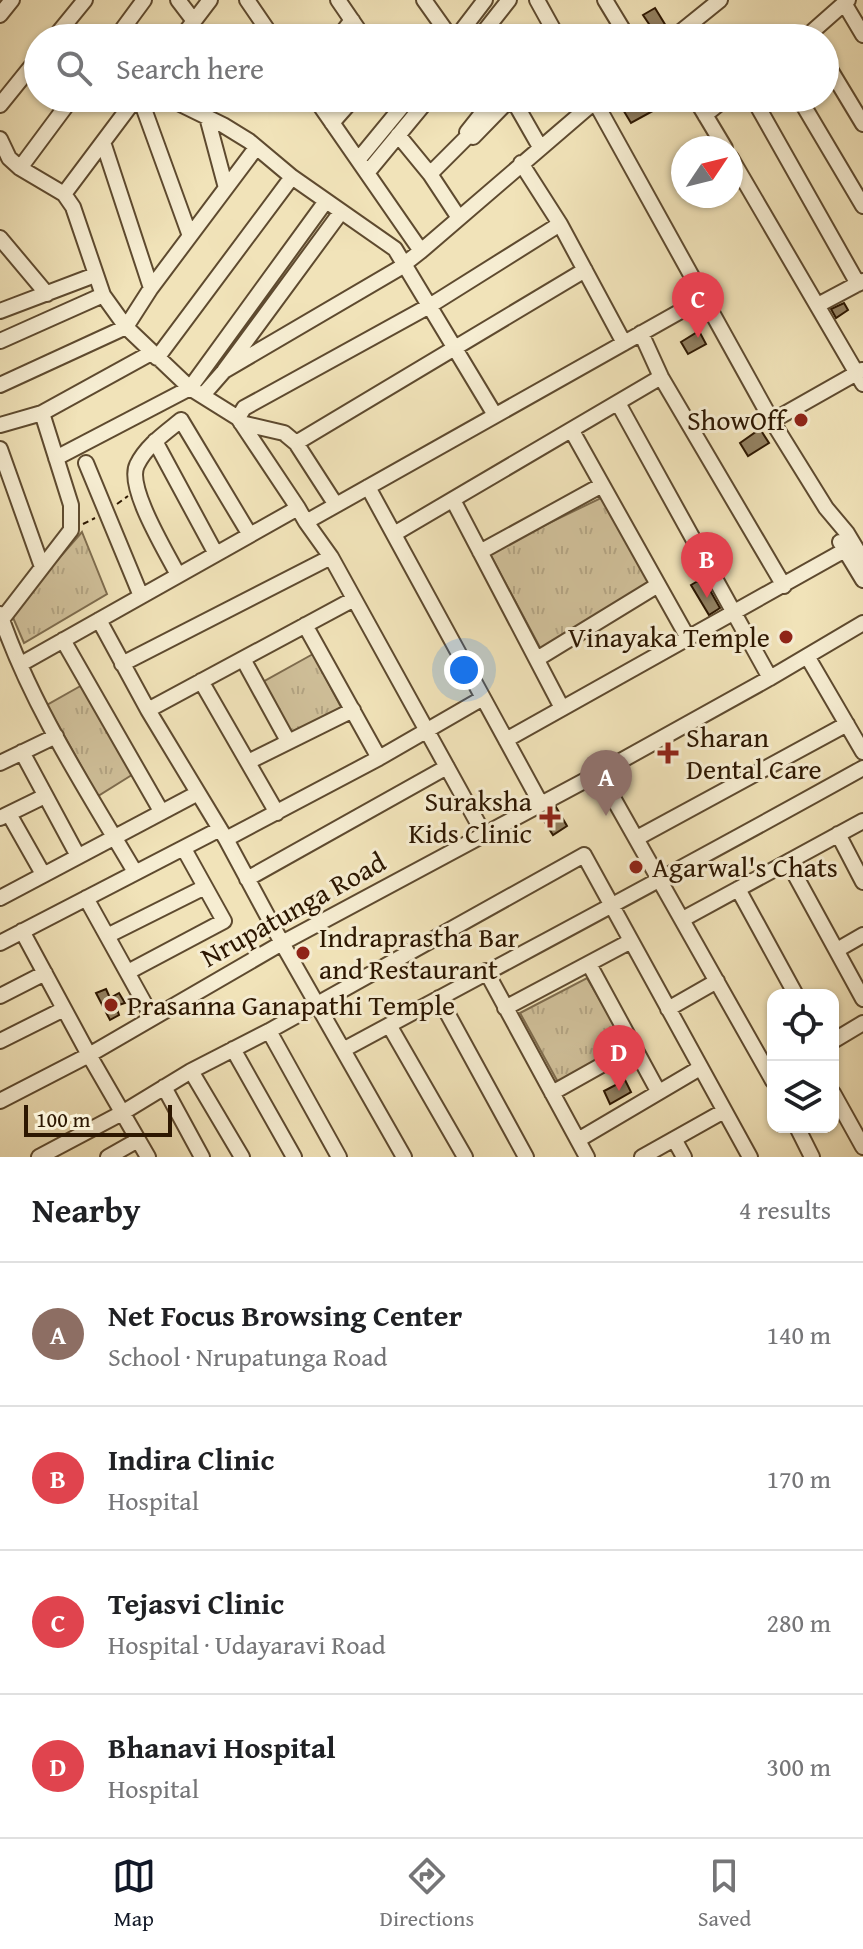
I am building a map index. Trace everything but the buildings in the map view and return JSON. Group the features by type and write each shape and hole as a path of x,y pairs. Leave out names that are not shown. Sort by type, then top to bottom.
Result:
{"street":[{"path":"0,15 12,0"},
{"path":"65,24 85,0"},
{"path":"126,24 144,0"},
{"path":"178,0 194,21"},
{"path":"192,24 210,0"},
{"path":"247,0 263,24"},
{"path":"338,0 355,24"},
{"path":"424,0 442,24"},
{"path":"465,24 485,0"},
{"path":"490,24 509,0"},
{"path":"537,0 550,24"},
{"path":"605,0 620,24"},
{"path":"690,24 720,0"},
{"path":"822,24 846,2 863,35"},
{"path":"349,24 352,20"},
{"path":"0,105 24,75"},
{"path":"839,84 863,124"},
{"path":"20,168 62,112"},
{"path":"64,194 127,112"},
{"path":"143,112 190,236"},
{"path":"197,112 223,125 395,249 495,415"},
{"path":"325,112 421,251"},
{"path":"332,123 342,112"},
{"path":"362,167 398,112"},
{"path":"362,167 398,135 417,112"},
{"path":"468,136 467,129 482,112"},
{"path":"430,174 468,136 473,137 498,112"},
{"path":"520,112 540,147"},
{"path":"56,458 196,392 224,371 405,263 581,112"},
{"path":"603,112 772,421 826,508 847,533 863,560"},
{"path":"703,112 718,136"},
{"path":"705,115 709,112"},
{"path":"761,112 860,282 818,305"},
{"path":"807,112 863,206"},
{"path":"207,117 226,188"},
{"path":"398,135 430,174 459,218"},
{"path":"0,139 9,158 64,194 73,207 103,295 126,327 196,392 240,420 284,433 296,443 336,505"},
{"path":"103,142 151,288"},
{"path":"0,385 126,327 151,288 256,148"},
{"path":"521,163 560,224 624,343"},
{"path":"0,425 42,413 154,355 292,177"},
{"path":"743,178 861,376 772,421"},
{"path":"196,392 326,201"},
{"path":"224,371 341,212"},
{"path":"240,420 244,408 431,305 560,224"},
{"path":"0,238 47,294"},
{"path":"296,443 585,270"},
{"path":"0,311 95,275"},
{"path":"0,341 103,295"},
{"path":"306,522 704,298"},
{"path":"641,333 661,377 784,586"},
{"path":"394,534 661,377"},
{"path":"618,403 770,678"},
{"path":"42,413 71,505 71,530 1,618 5,643 21,664 56,736 135,872"},
{"path":"178,575 136,489 136,467 155,441 181,420 250,535"},
{"path":"240,420 331,557 485,836"},
{"path":"572,431 688,638"},
{"path":"155,441 216,554"},
{"path":"0,449 42,567"},
{"path":"86,463 141,596"},
{"path":"480,552 602,485"},
{"path":"368,487 541,804"},
{"path":"453,500 562,708"},
{"path":"21,664 298,508"},
{"path":"826,508 835,533 863,580"},
{"path":"506,740 845,550"},
{"path":"122,664 331,557"},
{"path":"537,659 658,585"},
{"path":"148,710 354,599"},
{"path":"99,620 404,1157"},
{"name":"Nrupatunga Road","path":"0,1101 89,1055 282,943 599,773 863,623"},
{"path":"305,625 379,758"},
{"path":"63,640 161,811"},
{"path":"807,656 863,752"},
{"path":"243,659 288,741"},
{"path":"201,681 277,813"},
{"path":"0,943 184,849 277,813 483,698"},
{"path":"248,762 353,710"},
{"path":"637,838 847,724"},
{"path":"0,763 56,736"},
{"path":"22,752 78,856"},
{"path":"247,879 447,767"},
{"path":"343,1050 486,971 661,881 863,768"},
{"path":"599,773 767,1067"},
{"path":"0,898 198,793"},
{"path":"43,874 5,816 45,796"},
{"path":"683,919 863,821"},
{"path":"838,834 863,882"},
{"path":"128,972 224,921 184,849"},
{"path":"39,1157 584,855 750,1157"},
{"path":"788,862 863,999"},
{"path":"107,936 205,887"},
{"path":"738,889 793,989"},
{"path":"86,898 152,1017"},
{"path":"22,931 148,1157"},
{"path":"837,950 863,935"},
{"path":"505,1008 631,941"},
{"path":"589,964 658,1091"},
{"path":"486,971 587,1157"},
{"path":"0,996 45,973"},
{"path":"668,1009 717,981"},
{"path":"439,998 526,1157"},
{"path":"0,1041 64,1009"},
{"path":"389,1025 465,1157"},
{"path":"839,1038 862,1026"},
{"path":"269,1031 339,1157"},
{"path":"552,1093 634,1047"},
{"path":"233,1049 294,1157"},
{"path":"578,1140 700,1068"},
{"path":"191,1071 242,1157"},
{"path":"164,1087 202,1157"},
{"path":"839,1104 863,1147"},
{"path":"642,1157 724,1111"},
{"path":"800,1133 812,1157"},
{"path":"674,1139 684,1157"},
{"path":"108,1157 138,1140"}],"path":[{"path":"71,530 106,513 136,489"}],"green space":[{"path":"603,497 655,595 544,655 489,552"},
{"path":"82,532 107,594 24,643 11,613"},
{"path":"313,654 341,707 292,737 261,683"},
{"path":"84,684 135,773 98,796 47,705"},
{"path":"587,978 626,1045 559,1084 520,1013"}],"place":[{"name":"Tejasvi Clinic","path":"698,338"},
{"name":"ShowOff","path":"801,420"},
{"name":"Indira Clinic","path":"707,598"},
{"name":"Vinayaka Temple","path":"786,637"},
{"name":"Sharan Dental Care","path":"668,753"},
{"name":"Net Focus Browsing Center","path":"606,816"},
{"name":"Suraksha Kids Clinic","path":"550,817"},
{"name":"Agarwal's Chats","path":"636,867"},
{"name":"Indraprastha Bar and Restaurant","path":"303,953"},
{"name":"Prasanna Ganapathi Temple","path":"111,1005"},
{"name":"Bhanavi Hospital","path":"619,1091"}]}
